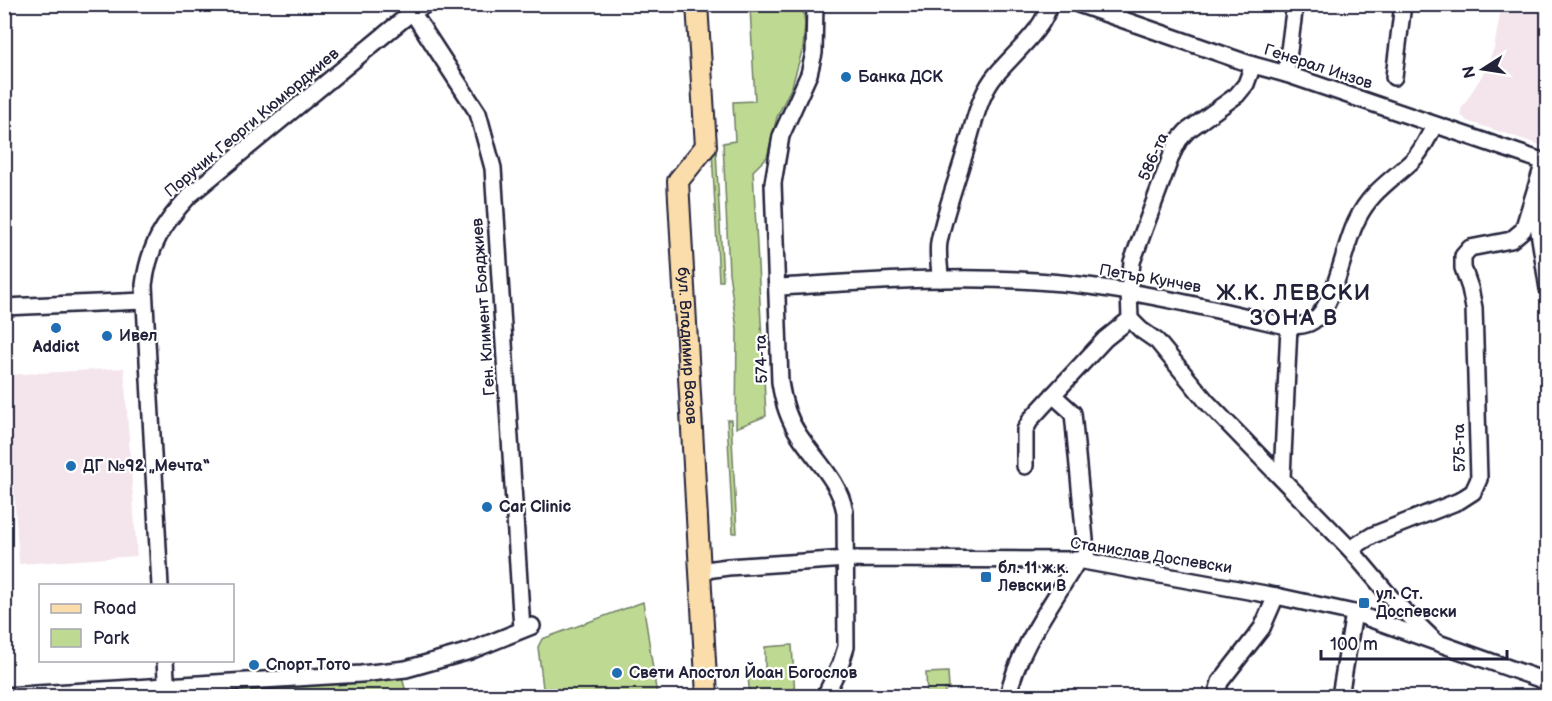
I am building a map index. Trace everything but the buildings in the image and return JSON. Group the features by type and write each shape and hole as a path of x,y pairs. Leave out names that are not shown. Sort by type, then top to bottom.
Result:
{"main road":[{"name":"бул. Владимир Вазов","path":"697,4 706,146 678,181 707,696"}],"street":[{"name":"Поручик Георги Кюмюрджиев","path":"160,584 144,301 146,268 153,245 162,227 190,195 410,8 427,4"},
{"name":"574-та","path":"815,4 814,53 809,74 781,136 773,183 780,382 783,401 799,435 830,474 842,497 845,512 846,647 825,696"},
{"path":"940,279 939,245 945,217 981,102 990,82 1036,31 1048,12 1049,4"},
{"name":"Генерал Инзов","path":"1078,4 1253,65 1286,74 1546,162"},
{"path":"1286,74 1295,4"},
{"path":"1394,77 1403,4"},
{"name":"Ген. Климент Бояджиев","path":"166,692 406,669 470,651 527,628 493,168 478,113 410,8"},
{"name":"586-та","path":"1131,319 1129,291 1132,261 1179,140 1187,131 1237,95 1246,84 1253,65"},
{"path":"1282,478 1289,326 1298,326 1313,321 1325,305 1335,284 1357,219 1381,186 1413,159 1435,125"},
{"path":"1546,162 1533,197 1548,290"},
{"name":"575-та","path":"1350,549 1373,535 1459,501 1473,492 1479,479 1474,308 1463,268 1463,256 1470,248 1511,240 1523,230 1533,197"},
{"name":"Петър Кунчев","path":"778,287 940,279 1037,281 1129,291 1289,326"},
{"path":"4,307 144,301"},
{"path":"1024,466 1025,430 1031,419 1105,339 1131,319 1141,330 1157,341 1207,402 1350,549 1394,601 1435,642"},
{"path":"1008,696 1020,658 1082,560 1074,413 1053,395"},
{"name":"Станислав Доспевски","path":"699,571 847,559 1082,560 1354,613 1548,682"},
{"path":"1216,696 1220,682 1262,628 1276,596"},
{"path":"1340,696 1354,613"},
{"path":"4,696 166,692 165,662"}],"shaded area":[{"path":"1501,8 1547,10 1547,147 1467,121 1461,115 1461,109 1483,74 1494,48"},
{"name":"ДГ №92 „Мечта“","path":"124,368 137,556 19,564 6,375"}],"green space":[{"path":"796,5 803,11 805,23 803,48 792,86 777,117 767,157 753,171 766,416 736,428 737,329 729,273 723,143 735,141 733,102 755,101 750,7"},
{"path":"710,113 714,113 723,281 719,281"},
{"path":"727,420 731,420 737,533 733,533"},
{"path":"643,602 657,696 544,696 538,647 542,639"},
{"path":"792,645 795,696 750,696 748,677 765,677 765,647"},
{"path":"948,672 949,689 945,689 945,696 927,696 926,673"},
{"path":"402,677 407,696 181,696 364,682"}],"place":[{"name":"Банка ДСК","path":"846,77"},
{"name":"Addict","path":"56,328"},
{"name":"Ивел","path":"107,336"},
{"name":"ДГ №92 „Мечта“","path":"71,466"},
{"name":"Car Clinic","path":"487,507"},
{"name":"бл. 11 ж.к. Левски В","path":"986,577"},
{"name":"ул. Ст. Доспевски","path":"1364,603"},
{"name":"Спорт Тото","path":"254,665"},
{"name":"Свети Апостол Йоан Богослов","path":"617,673"}],"district":[{"name":"Ж.К. ЛЕВСКИ ЗОНА В","path":"1294,306"}]}
